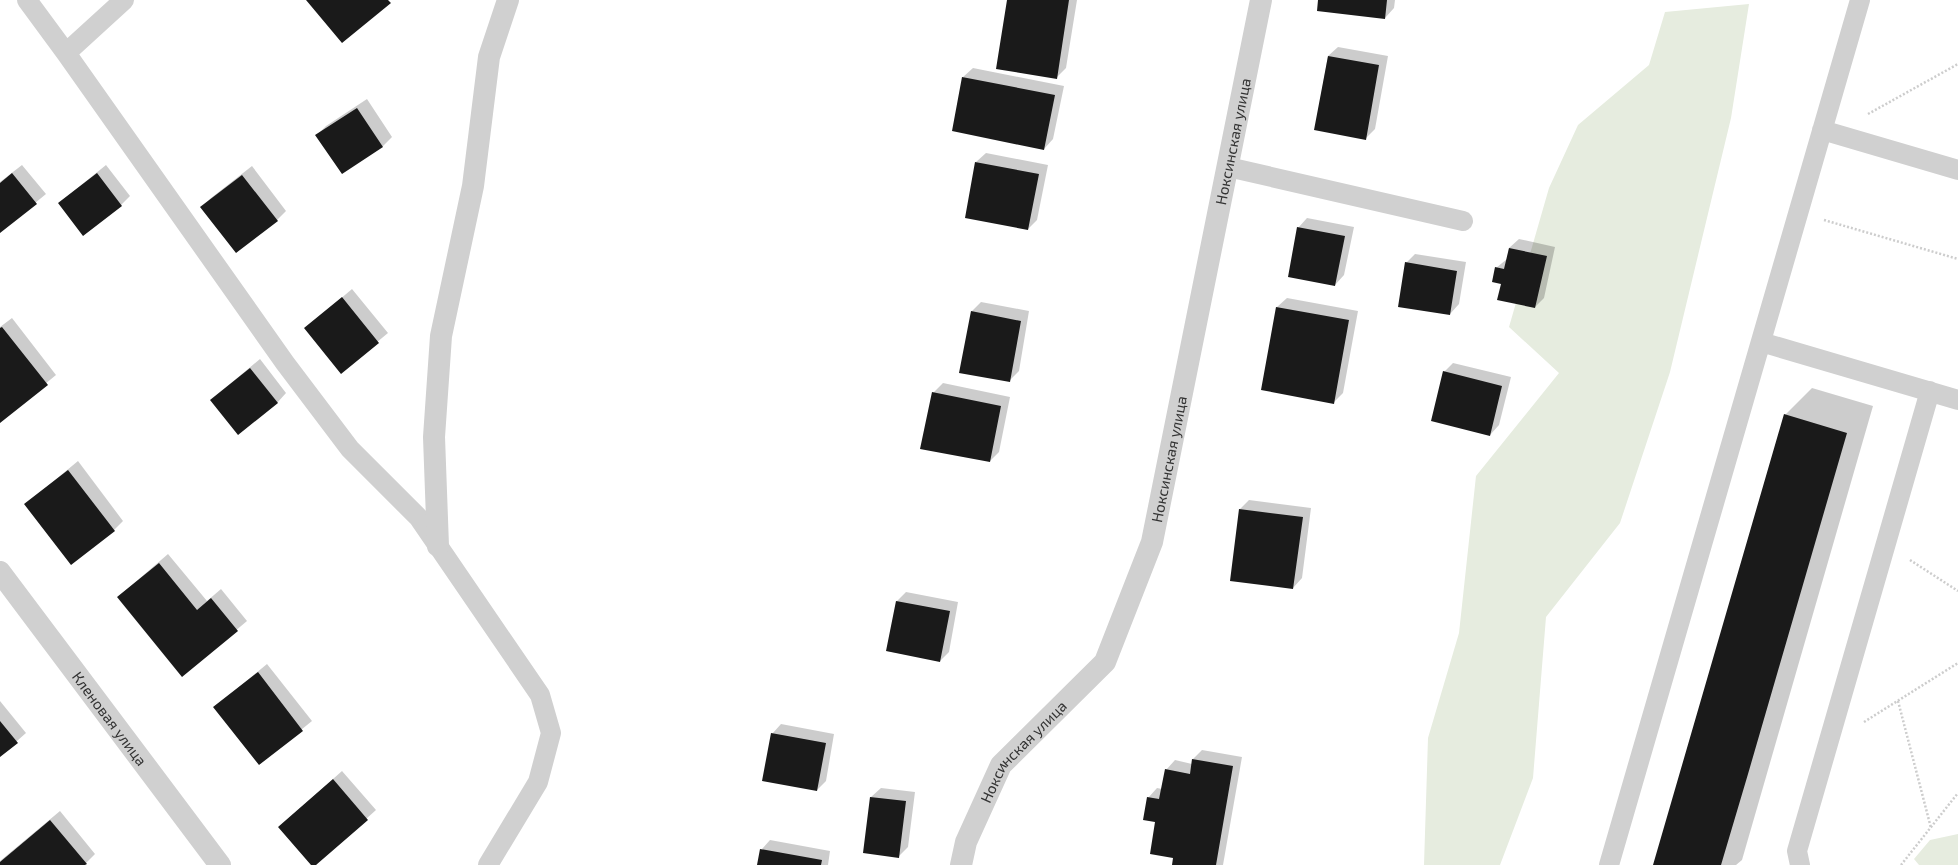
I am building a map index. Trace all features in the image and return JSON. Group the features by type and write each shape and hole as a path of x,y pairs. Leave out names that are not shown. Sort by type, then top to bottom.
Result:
{"street":[{"path":"438,546 434,438 441,336 473,186 489,57 508,0"},
{"name":"Ноксинская улица","path":"961,865 966,842 1001,765 1105,662 1152,542 1261,0"},
{"name":"Кленовая улица","path":"0,572 220,865"}],"lane":[{"path":"26,0 66,53 285,363 350,449 419,518 540,695 551,733 538,782 488,865"},
{"path":"66,53 124,0"},
{"path":"1608,865 1798,212 1827,132 1860,0"},
{"path":"1827,132 1958,170"},
{"path":"1228,167 1463,221"},
{"path":"1760,342 1958,400"},
{"path":"1800,865 1796,851 1930,391"}],"path":[{"path":"1827,132 1958,64"},
{"path":"1798,212 1958,259"},
{"path":"1886,544 1958,591"},
{"path":"1828,744 1958,663"},
{"path":"1898,701 1931,828"},
{"path":"1902,865 1958,793"}],"shaded area":[{"path":"1749,4 1731,118 1670,372 1620,523 1546,617 1533,778 1500,865 1424,865 1428,738 1459,633 1476,476 1559,373 1509,327 1549,188 1578,125 1649,65 1665,12"},
{"path":"1958,834 1958,865 1919,865 1914,859 1930,840"}],"building":[{"path":"306,0 388,0 391,3 342,43"},
{"path":"1007,0 1069,0 1057,79 996,69"},
{"path":"1318,0 1387,0 1385,19 1317,11"},
{"path":"1328,56 1379,65 1366,140 1314,130"},
{"path":"962,77 1055,95 1044,150 952,131"},
{"path":"357,108 383,147 342,174 315,135"},
{"path":"975,162 1039,174 1028,230 965,218"},
{"path":"12,173 37,204 0,233 0,183"},
{"path":"97,173 122,206 83,236 58,203"},
{"path":"242,175 278,221 236,253 200,207"},
{"path":"1297,227 1345,236 1335,286 1288,277"},
{"path":"1509,248 1547,256 1535,308 1497,300 1501,284 1492,282 1495,267 1504,269"},
{"path":"1405,262 1457,271 1450,315 1398,307"},
{"path":"342,297 379,343 341,374 304,328"},
{"path":"1276,307 1349,320 1334,404 1261,390"},
{"path":"971,311 1021,321 1010,382 959,373"},
{"path":"2,327 48,385 0,423 0,328"},
{"path":"250,368 278,403 238,435 210,400"},
{"path":"1443,371 1502,386 1490,436 1431,421"},
{"path":"932,392 1001,406 990,462 920,449"},
{"path":"1784,414 1847,433 1748,774 1721,865 1653,865"},
{"path":"68,470 115,531 71,565 24,504"},
{"path":"1239,509 1303,517 1293,589 1230,581"},
{"path":"159,563 197,610 211,598 238,631 182,677 117,597"},
{"path":"896,601 950,611 940,662 886,651"},
{"path":"258,672 303,731 259,765 213,707"},
{"path":"0,721 18,743 0,757"},
{"path":"771,733 826,743 817,791 762,781"},
{"path":"1192,759 1233,766 1216,865 1172,865 1173,858 1150,854 1155,822 1143,820 1147,797 1159,799 1165,769 1190,774"},
{"path":"333,779 368,820 316,865 311,865 278,827"},
{"path":"870,797 906,801 899,858 863,853"},
{"path":"50,820 87,864 0,865 0,862"},
{"path":"760,849 822,860 821,865 757,865"}]}
